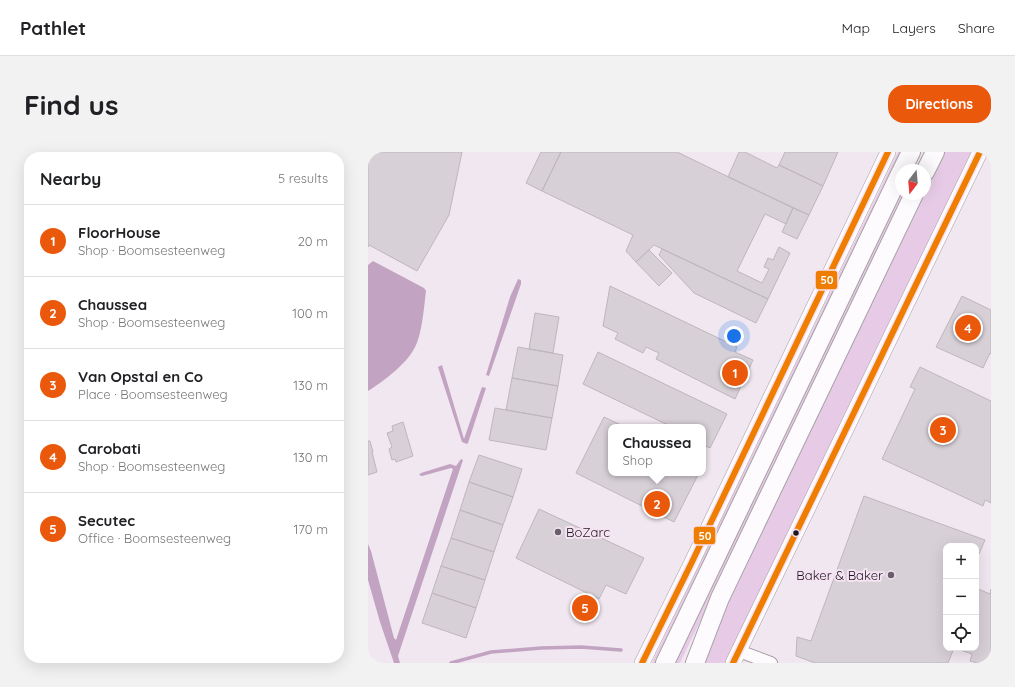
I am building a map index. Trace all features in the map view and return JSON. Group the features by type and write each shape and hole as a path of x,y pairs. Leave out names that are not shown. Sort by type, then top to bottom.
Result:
{"highway":[{"path":"905,164 911,152"},
{"path":"929,164 935,152"},
{"path":"665,663 895,186"},
{"path":"695,663 720,598 911,200"}],"main road":[{"path":"642,663 888,152"},
{"path":"736,657 980,152"}],"street":[{"path":"736,657 771,663"}],"shaded area":[{"path":"898,152 903,152 897,164 895,164 895,169 658,663 652,663"},
{"path":"943,152 972,152 726,663 705,663 728,603 920,200 931,200 931,177"},
{"path":"895,200 903,200 680,663 673,663"},
{"path":"373,261 424,288 426,291 421,329 414,349 406,361 394,372 368,391 368,265"},
{"path":"518,279 521,280 521,284 489,376 486,375 510,297"},
{"path":"442,365 464,439 482,387 486,388 467,444 462,442 438,367"},
{"path":"461,459 463,460 398,656 400,663 394,663 368,580 368,544 394,638 396,640 453,469 451,468 422,476 419,475 421,473 450,464 456,466"}],"building":[{"path":"368,152 462,152 449,215 417,271 369,245 368,247"},
{"path":"541,152 561,152 542,191 526,183"},
{"path":"561,152 677,152 793,208 786,224 765,214 737,271 762,283 769,269 764,267 768,258 773,260 779,247 790,253 768,299 654,245 636,262 626,251 633,235 542,191"},
{"path":"739,152 745,152 777,168 779,165 823,186 809,215 728,177"},
{"path":"785,152 838,152 823,186 779,165"},
{"path":"793,208 809,215 797,239 782,232"},
{"path":"662,249 768,299 756,323 694,293 659,255"},
{"path":"649,250 672,273 659,286 636,262"},
{"path":"610,286 737,347 735,352 753,360 735,399 656,359 659,353 646,347 643,353 615,339 618,333 603,326"},
{"path":"962,296 991,310 991,354 990,353 983,368 936,347"},
{"path":"535,313 559,317 553,353 529,349"},
{"path":"518,347 563,355 558,386 512,378"},
{"path":"598,352 727,414 710,448 706,446 706,424 666,424 583,384"},
{"path":"920,367 991,401 991,503 985,500 983,506 882,459 915,389 910,387"},
{"path":"512,378 558,386 552,418 506,410"},
{"path":"495,408 552,418 546,450 489,440"},
{"path":"604,417 619,424 608,424 608,476 697,476 674,522 576,473"},
{"path":"403,422 413,456 396,462 395,459 392,460 389,449 392,447 387,433 393,431 392,426"},
{"path":"368,441 370,441 377,472 368,475"},
{"path":"479,455 522,469 513,497 469,482"},
{"path":"469,482 513,497 503,525 460,510"},
{"name":"Baker & Baker","path":"864,496 985,540 979,554 979,543 943,543 943,651 953,651 948,663 815,663 796,656 797,637 811,641"},
{"name":"BoZarc","path":"539,509 644,558 626,594 606,585 599,599 516,558"},
{"path":"460,510 503,525 494,552 451,538"},
{"path":"451,538 494,552 485,580 441,566"},
{"path":"441,566 485,580 476,608 432,593"},
{"path":"979,589 990,594 991,589 991,663 977,663 970,661 972,654 963,651 979,651"},
{"path":"432,593 476,608 466,638 422,623"}],"waterway":[{"path":"451,663 491,652 541,648 581,647 621,650"}],"transit line":[{"name":"50","path":"642,663 691,564 888,152"},
{"name":"50","path":"733,663 980,152"}],"place":[{"name":"Carobati","path":"968,328"},
{"name":"FloorHouse","path":"735,373"},
{"name":"Van Opstal en Co","path":"943,430"},
{"name":"Chaussea","path":"657,504"},
{"name":"BoZarc","path":"558,532"},
{"name":"Baker & Baker","path":"891,575"},
{"name":"Secutec","path":"585,608"}]}
